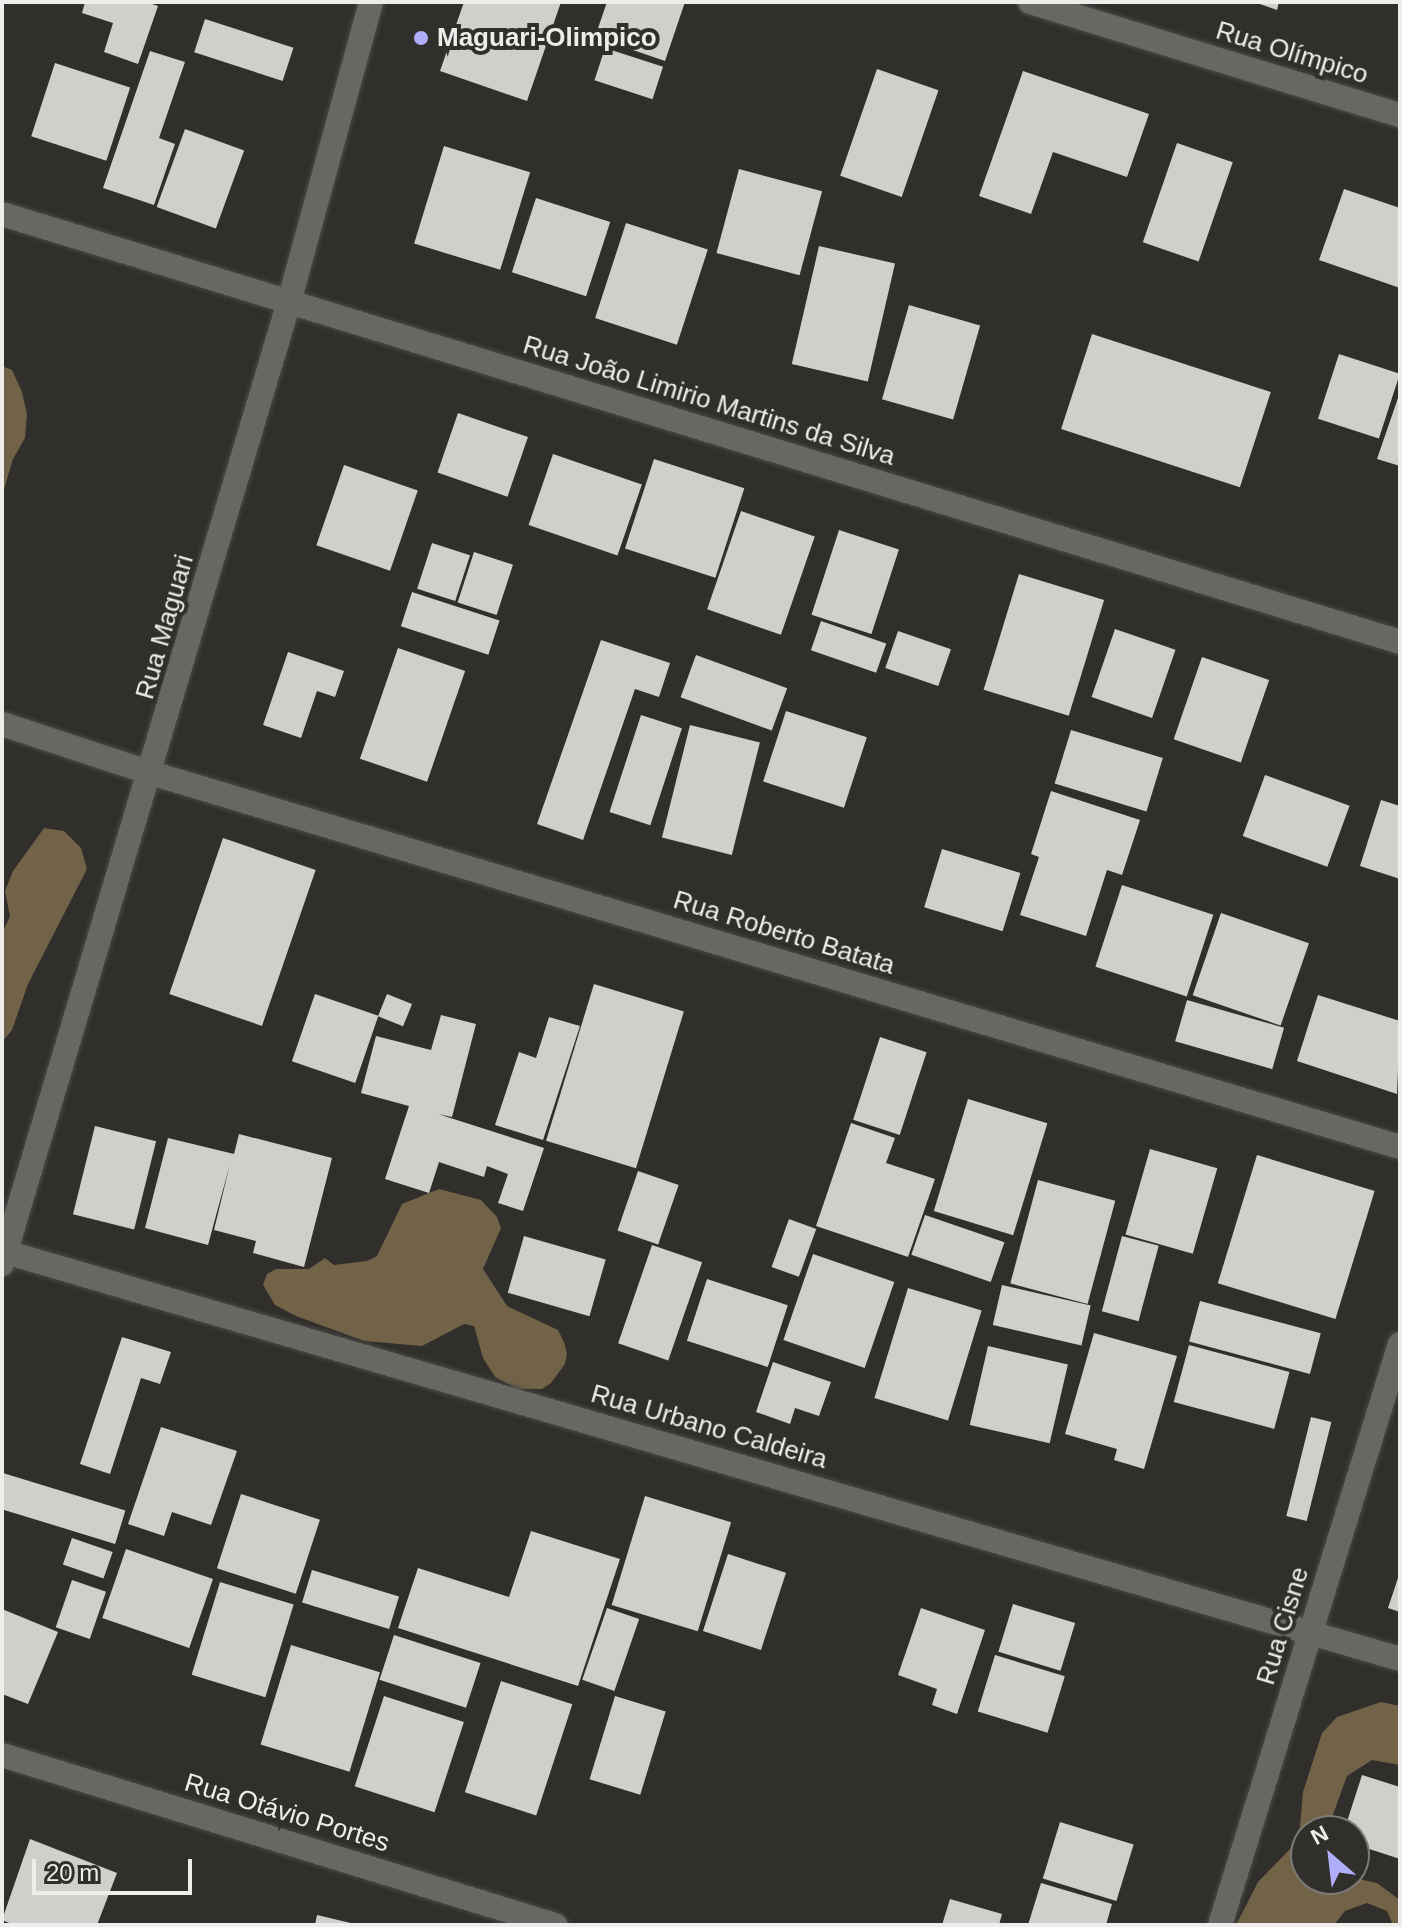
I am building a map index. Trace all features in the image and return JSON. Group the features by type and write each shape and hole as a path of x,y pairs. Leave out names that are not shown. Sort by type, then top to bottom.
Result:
{"street":[{"name":"Rua Maguari","path":"3,1256 151,773 289,302 371,2"},
{"name":"Rua Olímpico","path":"1030,2 1400,115"},
{"name":"Rua João Limirio Martins da Silva","path":"2,214 1400,642"},
{"name":"Rua Roberto Batata","path":"2,724 151,773 1400,1147"},
{"name":"Rua Urbano Caldeira","path":"3,1256 1312,1630 1400,1659"},
{"name":"Rua Cisne","path":"1220,1925 1400,1344"},
{"name":"Rua Otávio Portes","path":"2,1755 555,1925"}],"shaded area":[{"path":"2,366 12,370 27,414 25,438 13,459 2,496"},
{"path":"44,828 64,831 81,848 87,869 28,984 12,1030 2,1042 2,934 10,916 5,891 13,871"},
{"path":"439,1189 481,1200 497,1217 501,1228 483,1269 507,1306 558,1330 567,1353 565,1364 551,1383 542,1389 518,1389 495,1377 483,1358 474,1326 464,1324 422,1346 364,1341 275,1305 263,1285 267,1274 276,1269 309,1269 325,1258 334,1265 367,1261 377,1256 402,1204"},
{"path":"1381,1702 1400,1706 1400,1765 1372,1760 1347,1776 1333,1815 1301,1815 1303,1792 1322,1733 1337,1717"},
{"path":"1290,1849 1290,1895 1370,1895 1370,1881 1377,1883 1400,1900 1400,1925 1393,1925 1387,1911 1367,1903 1345,1911 1334,1925 1236,1925 1258,1882"}],"building":[{"path":"85,2 146,2 158,6 138,64 104,52 113,23 82,13"},
{"path":"464,2 561,2 527,101 440,71"},
{"path":"607,2 685,2 665,61 595,37"},
{"path":"1254,2 1279,2 1277,10"},
{"path":"205,19 293,48 283,81 194,52"},
{"path":"605,48 663,67 653,99 594,80"},
{"path":"150,51 185,62 159,138 175,144 154,205 103,188"},
{"path":"55,63 130,87 106,161 31,136"},
{"path":"877,69 938,90 902,197 840,176"},
{"path":"1023,71 1149,114 1127,177 1053,152 1031,214 979,196"},
{"path":"185,129 244,151 216,229 157,207"},
{"path":"1177,143 1233,162 1199,261 1143,242"},
{"path":"444,146 530,172 500,270 414,244"},
{"path":"739,169 822,191 800,275 716,253"},
{"path":"1344,189 1400,208 1400,288 1319,260"},
{"path":"536,198 610,222 586,296 512,272"},
{"path":"626,223 708,250 677,345 595,318"},
{"path":"819,246 895,264 868,381 792,364"},
{"path":"909,305 980,325 953,420 882,399"},
{"path":"1092,334 1271,392 1240,487 1061,429"},
{"path":"1339,354 1400,374 1379,438 1318,419"},
{"path":"1400,392 1400,466 1377,459"},
{"path":"458,413 528,437 507,497 437,473"},
{"path":"553,454 642,485 617,556 529,525"},
{"path":"654,459 744,488 715,578 625,548"},
{"path":"344,465 418,490 390,571 316,545"},
{"path":"741,511 815,536 781,635 707,609"},
{"path":"839,530 899,549 871,634 811,615"},
{"path":"432,543 470,555 455,601 417,589"},
{"path":"474,552 513,565 497,615 458,602"},
{"path":"1019,574 1104,600 1069,716 984,690"},
{"path":"412,592 499,620 488,655 401,626"},
{"path":"821,621 886,643 876,673 811,650"},
{"path":"1115,629 1176,650 1152,718 1092,697"},
{"path":"898,631 951,649 938,686 885,668"},
{"path":"601,640 670,663 659,697 635,689 583,840 537,824"},
{"path":"398,648 465,671 427,782 360,759"},
{"path":"288,652 344,671 335,697 317,691 301,738 263,725"},
{"path":"696,655 787,688 772,730 681,697"},
{"path":"1202,657 1269,680 1241,762 1174,739"},
{"path":"786,711 867,737 844,808 763,781"},
{"path":"641,715 682,728 650,825 609,812"},
{"path":"690,725 760,742 732,855 662,838"},
{"path":"1071,730 1163,758 1146,812 1055,784"},
{"path":"1265,775 1350,806 1327,867 1243,836"},
{"path":"1051,791 1140,820 1122,875 1107,870 1086,936 1020,915 1039,857 1031,854"},
{"path":"1381,800 1400,806 1400,879 1360,866"},
{"path":"223,838 316,870 262,1026 169,994"},
{"path":"942,849 1020,873 1003,931 924,907"},
{"path":"1122,885 1213,915 1187,996 1095,967"},
{"path":"1221,913 1309,943 1281,1026 1193,995"},
{"path":"594,984 684,1011 636,1168 546,1141"},
{"path":"315,994 378,1016 355,1083 292,1061"},
{"path":"387,994 412,1004 403,1026 378,1016"},
{"path":"1318,995 1400,1021 1397,1094 1297,1061"},
{"path":"1187,1000 1284,1028 1272,1069 1175,1041"},
{"path":"441,1015 476,1024 452,1117 438,1114 544,1148 523,1211 498,1203 508,1174 487,1166 484,1177 439,1162 429,1193 385,1179 409,1106 361,1093 376,1036 431,1050"},
{"path":"549,1017 580,1026 543,1140 495,1125 519,1052 536,1058"},
{"path":"880,1037 927,1052 900,1135 853,1120"},
{"path":"968,1099 1047,1123 1013,1235 934,1211"},
{"path":"851,1123 895,1138 886,1163 935,1179 908,1257 816,1226"},
{"path":"95,1126 156,1141 134,1230 73,1214"},
{"path":"239,1134 332,1158 304,1267 253,1253 256,1241 214,1230 230,1164 208,1245 145,1228 168,1138 234,1154"},
{"path":"1150,1149 1217,1168 1193,1254 1125,1235"},
{"path":"1257,1155 1375,1191 1335,1319 1218,1283"},
{"path":"638,1171 679,1185 658,1245 617,1231"},
{"path":"1038,1180 1115,1201 1088,1304 1010,1283"},
{"path":"925,1215 1004,1242 991,1282 911,1255"},
{"path":"789,1219 816,1229 799,1277 772,1267"},
{"path":"524,1236 606,1259 589,1316 508,1293"},
{"path":"1122,1236 1159,1246 1139,1321 1102,1311"},
{"path":"652,1245 702,1262 668,1361 618,1343"},
{"path":"813,1254 894,1282 865,1368 783,1340"},
{"path":"707,1279 788,1305 768,1367 687,1341"},
{"path":"1002,1285 1091,1305 1081,1345 993,1325"},
{"path":"908,1288 982,1311 948,1420 874,1398"},
{"path":"1200,1301 1321,1333 1310,1374 1189,1342"},
{"path":"1094,1333 1177,1356 1144,1469 1114,1460 1117,1449 1065,1434"},
{"path":"122,1337 171,1352 160,1384 141,1378 110,1474 80,1464"},
{"path":"1189,1345 1289,1372 1274,1429 1174,1402"},
{"path":"988,1346 1068,1364 1050,1443 970,1425"},
{"path":"773,1362 831,1382 819,1416 795,1408 790,1424 756,1412"},
{"path":"1311,1417 1331,1422 1307,1521 1286,1516"},
{"path":"161,1427 237,1451 211,1525 172,1512 164,1536 128,1524"},
{"path":"3,1473 125,1510 115,1544 2,1509"},
{"path":"241,1494 320,1520 296,1594 217,1568"},
{"path":"645,1496 731,1522 698,1631 612,1605"},
{"path":"531,1531 620,1559 578,1686 398,1628 418,1568 509,1597"},
{"path":"72,1538 113,1552 104,1578 63,1564"},
{"path":"126,1549 213,1579 189,1648 102,1618"},
{"path":"728,1554 786,1573 761,1650 703,1631"},
{"path":"312,1570 399,1597 389,1629 302,1603"},
{"path":"1400,1572 1400,1612 1388,1608"},
{"path":"72,1580 106,1592 90,1639 56,1627"},
{"path":"220,1582 294,1605 265,1697 192,1675"},
{"path":"1013,1604 1075,1623 1061,1671 998,1652"},
{"path":"607,1608 639,1619 614,1691 582,1680"},
{"path":"921,1608 985,1630 957,1714 932,1705 937,1689 898,1675"},
{"path":"2,1609 58,1632 28,1704 2,1694"},
{"path":"394,1635 481,1663 466,1708 379,1680"},
{"path":"291,1645 380,1672 350,1772 261,1744"},
{"path":"995,1655 1065,1676 1048,1733 978,1711"},
{"path":"501,1681 572,1704 536,1815 465,1792"},
{"path":"384,1696 464,1722 435,1812 355,1786"},
{"path":"615,1696 666,1711 640,1795 590,1779"},
{"path":"1362,1775 1400,1787 1400,1859 1370,1849 1370,1815 1349,1815"},
{"path":"1060,1822 1134,1845 1116,1901 1043,1878"},
{"path":"30,1839 117,1873 97,1925 14,1925 2,1920"},
{"path":"1041,1883 1112,1904 1106,1925 1028,1925"},
{"path":"950,1899 1002,1914 999,1925 942,1925"},
{"path":"317,1915 355,1924 315,1925"}],"place":[{"name":"Maguari-Olimpico","path":"421,38"}]}
